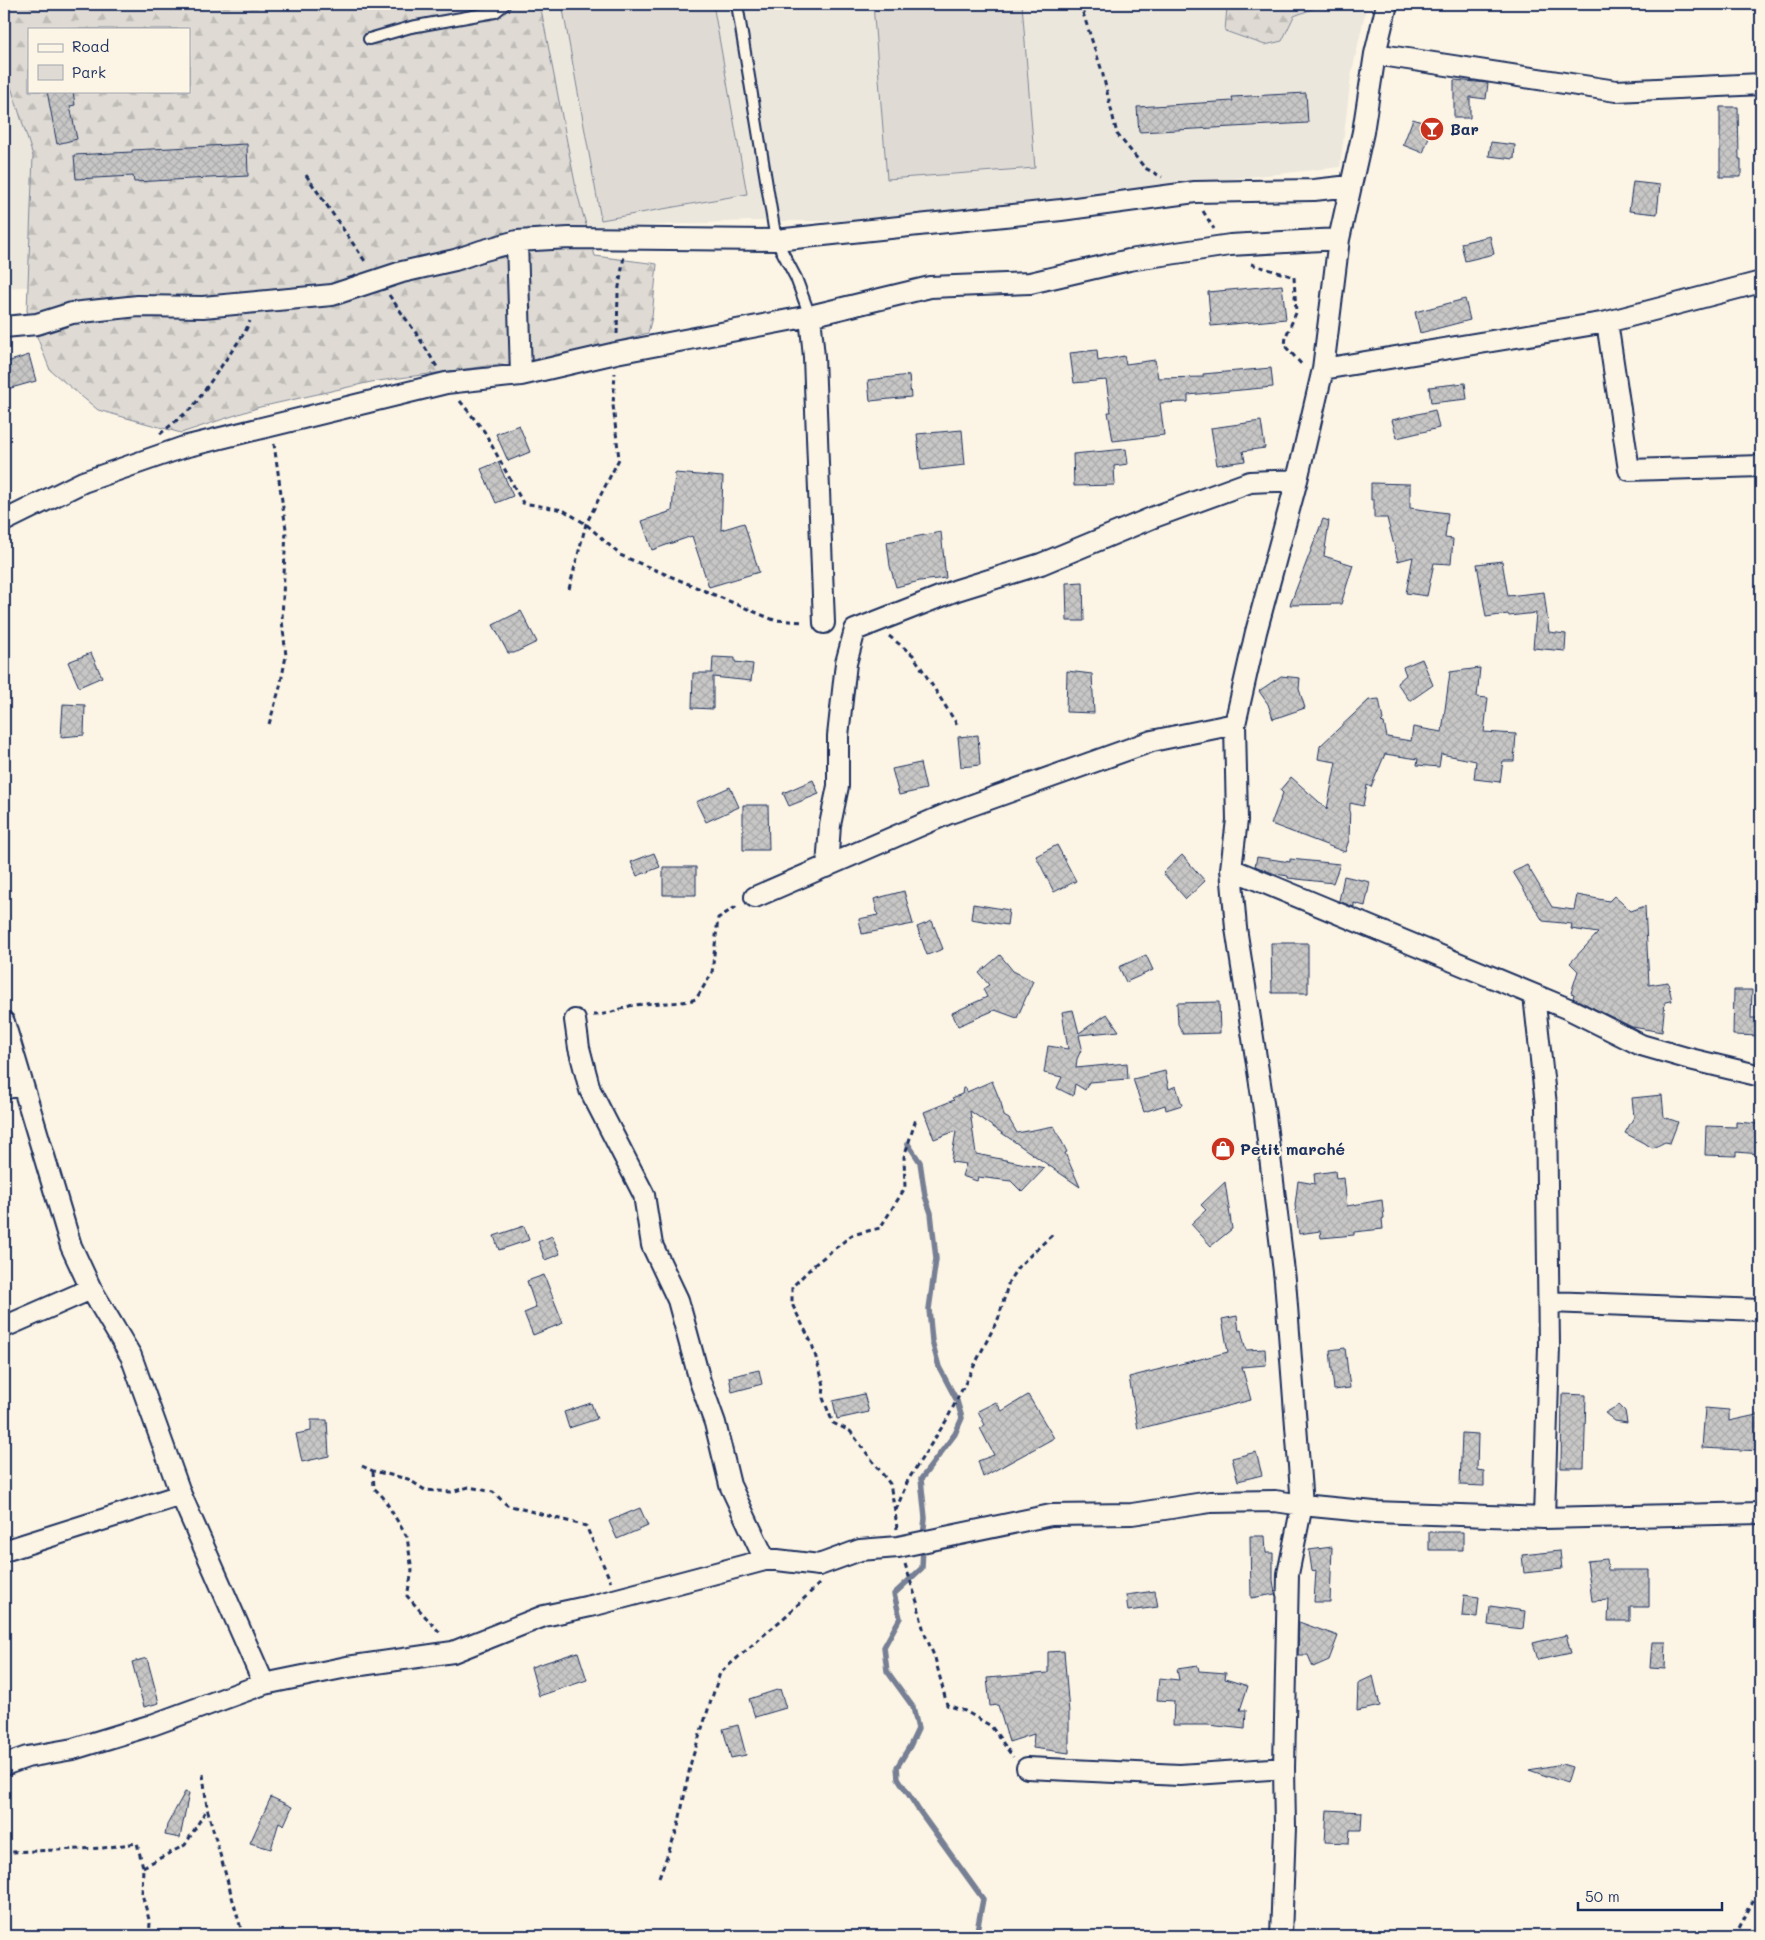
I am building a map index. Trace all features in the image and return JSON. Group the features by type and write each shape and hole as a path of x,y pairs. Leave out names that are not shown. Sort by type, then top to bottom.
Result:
{"street":[{"path":"1281,1936 1285,1827 1284,1768 1288,1574 1302,1505 1285,1280 1265,1116 1236,928 1231,869 1237,820 1235,724 1256,632 1297,480 1323,369 1339,239 1363,132 1375,54 1387,4"},
{"path":"1375,54 1616,91 1761,84"},
{"path":"4,327 36,324 72,313 138,306 203,307 332,295 402,272 455,260 480,250 517,241 569,238 776,240 1061,210 1195,192 1314,190 1350,186"},
{"path":"4,522 83,482 184,447 446,383 521,375 616,352 810,316 930,287 1030,283 1129,260 1230,245 1339,239"},
{"path":"517,241 521,375"},
{"path":"1323,369 1607,322 1761,282"},
{"path":"810,316 814,357 824,623"},
{"path":"1607,322 1629,470 1761,466"},
{"path":"827,868 830,825 838,786 838,736 846,663 856,630 957,590 1041,564 1154,517 1250,482 1297,480"},
{"path":"755,897 827,868 947,814 1152,741 1235,724"},
{"path":"1231,869 1571,1010 1640,1045 1761,1076"},
{"path":"1534,995 1546,1105 1549,1302 1544,1518"},
{"path":"575,1020 579,1048 590,1090 644,1195 652,1245 678,1300 700,1381 715,1423 730,1486 766,1560"},
{"path":"4,1022 13,1087 71,1246 91,1289 131,1356 181,1495 264,1684"},
{"path":"4,1326 91,1289"},
{"path":"1549,1302 1761,1310"},
{"path":"4,1552 181,1495"},
{"path":"4,1765 27,1757 73,1749 152,1725 264,1684 348,1667 453,1652 544,1616 766,1560 818,1565 860,1550 898,1547 1051,1515 1132,1514 1210,1502 1275,1501 1374,1512 1544,1518 1761,1513"},
{"path":"1027,1768 1180,1775 1284,1768"}],"lane":[{"path":"369,39 411,26 495,12 505,4"},
{"path":"737,4 776,240 796,278 810,316"}],"path":[{"path":"306,175 418,336 446,383 484,430 523,503 563,510 586,524 620,555 774,620 824,623"},
{"path":"569,589 586,524 619,459 613,405 618,293 624,255 634,238"},
{"path":"154,438 193,407 245,332 259,302"},
{"path":"269,724 280,687 286,656 282,620 286,529 277,474 273,426"},
{"path":"856,630 888,636 913,656 958,726"},
{"path":"575,1020 578,1016 599,1015 634,1006 681,1004 696,999 712,973 718,918 730,909 755,897"},
{"path":"916,1119 904,1157 906,1188 880,1228 852,1235 814,1266 792,1287 792,1304 812,1344 824,1385 823,1398 833,1423 850,1431 890,1484 895,1511 898,1547 910,1576 924,1632 935,1658 947,1705 965,1711 991,1726 1016,1761 1027,1768"},
{"path":"895,1511 908,1480 946,1422 999,1317 1009,1281 1018,1267 1053,1234"},
{"path":"362,1466 373,1471 408,1479 425,1490 451,1492 469,1487 493,1492 507,1505 586,1526 619,1598"},
{"path":"373,1471 374,1488 383,1497 407,1537 412,1571 407,1596 453,1652"},
{"path":"659,1877 678,1827 691,1762 720,1673 820,1583"},
{"path":"203,1774 207,1808 244,1936"},
{"path":"143,1867 185,1845 207,1808"},
{"path":"4,1855 10,1852 103,1848 137,1843 143,1867 142,1894 150,1923 149,1936"},
{"path":"1735,1936 1753,1901 1761,1910"}],"shaded area":[{"path":"4,4 1367,4 1351,77 1340,167 853,221 750,221 637,226 86,284 4,288 6,192 4,184"}],"green space":[{"path":"4,4 540,4 577,193 595,256 657,264 652,317 648,333 574,354 371,382 260,407 181,433 98,410 50,370 27,311 33,156 4,65"},
{"path":"562,4 713,4 747,194 601,220"},
{"path":"873,4 1022,4 1035,168 887,179"},
{"path":"1225,4 1319,4 1315,8 1294,16 1282,41 1265,45 1225,31 1227,7"}],"building":[{"path":"1454,80 1488,83 1486,99 1470,97 1470,118 1454,118"},
{"path":"47,92 73,92 75,105 70,106 77,139 57,144"},
{"path":"1306,93 1308,123 1139,132 1137,107 1233,101 1232,97"},
{"path":"1720,107 1738,107 1741,177 1720,177"},
{"path":"1413,119 1433,126 1423,153 1403,145"},
{"path":"1491,142 1515,145 1514,159 1489,156"},
{"path":"247,144 248,176 134,182 133,176 76,179 74,155"},
{"path":"1633,182 1660,185 1657,214 1629,211"},
{"path":"1490,236 1494,254 1465,261 1461,243"},
{"path":"1282,285 1286,319 1211,326 1208,292"},
{"path":"1465,299 1470,320 1420,333 1415,312"},
{"path":"1097,350 1098,361 1124,356 1126,364 1155,360 1158,378 1203,377 1203,374 1271,368 1273,387 1188,395 1188,402 1160,403 1164,435 1113,441 1108,412 1111,412 1106,380 1074,383 1070,353"},
{"path":"29,355 36,381 4,390 4,363"},
{"path":"909,375 911,397 870,401 868,380"},
{"path":"1465,383 1467,399 1431,403 1429,387"},
{"path":"1435,410 1439,428 1397,438 1392,420"},
{"path":"1261,421 1265,448 1243,451 1245,461 1217,465 1211,428"},
{"path":"519,425 530,452 508,461 496,434"},
{"path":"962,430 965,465 921,470 917,434"},
{"path":"1126,449 1128,464 1114,466 1115,485 1074,486 1073,454"},
{"path":"498,462 513,496 496,503 481,469"},
{"path":"675,473 723,477 721,530 744,523 759,572 709,587 692,536 652,550 642,521 672,511"},
{"path":"1371,483 1410,484 1410,508 1448,513 1445,538 1453,539 1451,564 1434,563 1427,596 1406,593 1413,557 1398,561 1387,518 1374,518 1374,500 1371,500"},
{"path":"1323,519 1329,521 1324,556 1353,565 1341,604 1290,605"},
{"path":"941,532 946,578 920,581 896,587 890,566 887,542"},
{"path":"1502,561 1508,596 1544,592 1549,632 1566,634 1565,651 1533,648 1536,613 1486,617 1477,564"},
{"path":"1083,582 1084,621 1067,621 1066,583"},
{"path":"521,611 537,642 514,653 508,653 493,625"},
{"path":"91,653 102,677 79,687 68,662"},
{"path":"713,657 735,658 735,662 753,664 751,681 713,677 713,709 692,708 693,673 712,673"},
{"path":"1422,659 1433,685 1410,701 1397,683 1406,675 1403,667"},
{"path":"1480,668 1477,697 1488,698 1484,732 1516,734 1514,761 1503,761 1500,782 1474,779 1476,761 1441,754 1439,767 1417,765 1418,759 1385,754 1371,787 1367,785 1363,806 1350,803 1349,840 1345,852 1271,824 1283,793 1280,790 1291,777 1327,809 1336,762 1318,759 1320,746 1369,700 1379,699 1383,720 1381,722 1384,723 1387,737 1411,741 1413,727 1442,732 1450,672"},
{"path":"1067,671 1092,674 1094,713 1066,712"},
{"path":"1281,676 1300,678 1299,689 1305,708 1273,719 1268,704 1259,691"},
{"path":"63,704 85,705 84,735 61,737"},
{"path":"978,735 980,765 961,767 958,737"},
{"path":"920,763 926,789 899,795 892,769"},
{"path":"813,780 819,794 789,806 783,793"},
{"path":"730,787 739,807 706,822 696,802"},
{"path":"743,805 768,805 769,850 743,850"},
{"path":"1057,845 1076,881 1054,892 1036,856"},
{"path":"654,853 660,867 637,876 631,862"},
{"path":"1182,855 1205,881 1186,899 1163,873"},
{"path":"1257,857 1290,862 1290,859 1340,864 1333,883 1288,878 1288,876 1275,874 1255,866"},
{"path":"1527,865 1552,907 1574,910 1577,895 1609,901 1614,896 1631,911 1645,906 1649,985 1668,982 1672,1001 1665,1002 1662,1032 1632,1027 1573,998 1574,994 1571,993 1578,971 1570,963 1598,933 1571,929 1572,924 1543,921 1513,872"},
{"path":"663,867 696,867 696,895 663,895"},
{"path":"1344,876 1370,882 1365,906 1354,903 1354,907 1339,901"},
{"path":"904,891 913,924 862,934 859,919 878,915 874,899"},
{"path":"973,904 1009,910 1007,925 971,919"},
{"path":"932,921 943,949 927,955 917,927"},
{"path":"1271,943 1308,943 1308,993 1272,993"},
{"path":"1000,955 1013,971 1033,981 1017,1018 995,1010 958,1026 952,1013 987,997 983,989 989,985 979,973"},
{"path":"1146,955 1153,970 1126,982 1119,967"},
{"path":"1734,990 1752,990 1751,1018 1761,1018 1761,1036 1733,1035"},
{"path":"1219,1002 1220,1033 1183,1034 1178,1024 1177,1003"},
{"path":"1073,1010 1079,1033 1107,1014 1119,1031 1079,1035 1082,1048 1077,1059 1076,1068 1127,1063 1128,1079 1089,1082 1085,1090 1075,1084 1073,1096 1057,1088 1062,1077 1044,1073 1048,1046 1068,1049 1062,1012"},
{"path":"1165,1071 1169,1089 1176,1086 1182,1105 1166,1110 1165,1105 1144,1112 1133,1079"},
{"path":"992,1081 1004,1116 1009,1119 1017,1133 1054,1126 1067,1152 1065,1153 1080,1187 970,1111 976,1154 1045,1168 1022,1192 1011,1181 978,1177 977,1181 962,1176 966,1164 951,1162 956,1131 934,1139 924,1112 954,1100 952,1098 962,1094 963,1088 966,1088 967,1092"},
{"path":"1662,1095 1664,1117 1678,1122 1670,1143 1665,1142 1653,1148 1625,1133 1634,1117 1632,1098"},
{"path":"1736,1122 1761,1124 1760,1154 1736,1152 1736,1156 1705,1155 1706,1126 1736,1127"},
{"path":"1335,1171 1336,1179 1344,1178 1347,1206 1382,1200 1383,1229 1354,1232 1354,1235 1321,1238 1320,1231 1299,1234 1295,1205 1298,1181 1315,1184 1314,1174"},
{"path":"1225,1182 1232,1229 1211,1246 1191,1224 1206,1210 1201,1205"},
{"path":"524,1226 529,1240 499,1250 494,1236"},
{"path":"552,1236 560,1254 545,1260 538,1242"},
{"path":"544,1275 563,1323 533,1335 524,1313 536,1308 527,1281"},
{"path":"1237,1316 1239,1331 1241,1330 1246,1350 1265,1349 1266,1365 1242,1367 1251,1400 1138,1429 1129,1377 1228,1352 1222,1319"},
{"path":"1345,1348 1350,1388 1334,1390 1330,1350"},
{"path":"759,1370 762,1384 732,1392 729,1377"},
{"path":"864,1394 869,1412 837,1419 833,1401"},
{"path":"1562,1394 1586,1395 1584,1468 1561,1468"},
{"path":"1028,1395 1054,1438 983,1477 978,1461 994,1455 980,1428 985,1425 978,1411 996,1402 1002,1411"},
{"path":"591,1403 597,1419 569,1428 564,1412"},
{"path":"1619,1405 1625,1411 1627,1423 1615,1421 1605,1413"},
{"path":"1705,1408 1729,1410 1729,1421 1761,1414 1761,1451 1702,1448"},
{"path":"311,1420 327,1420 329,1456 302,1462 296,1434 311,1431"},
{"path":"1462,1433 1478,1434 1477,1470 1484,1471 1484,1486 1460,1485"},
{"path":"1256,1452 1262,1475 1238,1481 1232,1458"},
{"path":"640,1508 648,1526 617,1539 609,1521"},
{"path":"1429,1532 1463,1532 1463,1550 1429,1550"},
{"path":"1250,1536 1265,1536 1266,1553 1273,1553 1275,1594 1251,1598"},
{"path":"1332,1547 1330,1602 1314,1602 1316,1570 1312,1571 1309,1550"},
{"path":"1560,1551 1562,1569 1524,1573 1522,1555"},
{"path":"1607,1559 1608,1570 1649,1570 1649,1607 1630,1607 1630,1621 1608,1621 1609,1600 1592,1601 1587,1561"},
{"path":"1155,1591 1158,1607 1128,1611 1126,1595"},
{"path":"1464,1595 1479,1597 1477,1617 1462,1616"},
{"path":"1490,1606 1525,1611 1523,1629 1488,1625"},
{"path":"1299,1622 1338,1636 1329,1660 1313,1667 1308,1655 1298,1655"},
{"path":"1566,1635 1571,1653 1538,1660 1533,1643"},
{"path":"1652,1642 1666,1642 1665,1669 1650,1668"},
{"path":"1064,1651 1069,1713 1069,1753 1033,1748 1034,1734 1009,1742 998,1705 990,1706 987,1678 1048,1673 1048,1652"},
{"path":"578,1652 587,1680 539,1696 531,1667"},
{"path":"147,1658 159,1703 144,1707 132,1662"},
{"path":"1198,1666 1199,1671 1226,1673 1225,1679 1248,1686 1240,1710 1246,1710 1245,1729 1208,1725 1173,1725 1174,1701 1157,1700 1159,1678 1179,1680 1177,1669"},
{"path":"1373,1676 1380,1706 1357,1711 1358,1683"},
{"path":"780,1689 786,1708 755,1717 749,1699"},
{"path":"738,1725 746,1755 731,1758 723,1729"},
{"path":"1562,1764 1572,1767 1567,1783 1529,1770"},
{"path":"185,1792 189,1793 180,1838 165,1835 167,1825"},
{"path":"271,1797 292,1807 284,1825 279,1822 271,1849 250,1843"},
{"path":"1327,1810 1362,1812 1361,1830 1350,1830 1349,1843 1325,1842"}],"waterway":[{"path":"908,1144 920,1162 925,1196 931,1213 936,1259 929,1309 932,1341 939,1367 957,1401 962,1418 955,1434 921,1479 925,1518 923,1537"},
{"path":"923,1546 922,1568 894,1594 900,1618 884,1647 887,1671 913,1707 918,1729 897,1767 898,1778 983,1899 976,1936"}],"place":[{"name":"Bar","path":"1432,129"},
{"name":"Petit marché","path":"1223,1149"}]}
